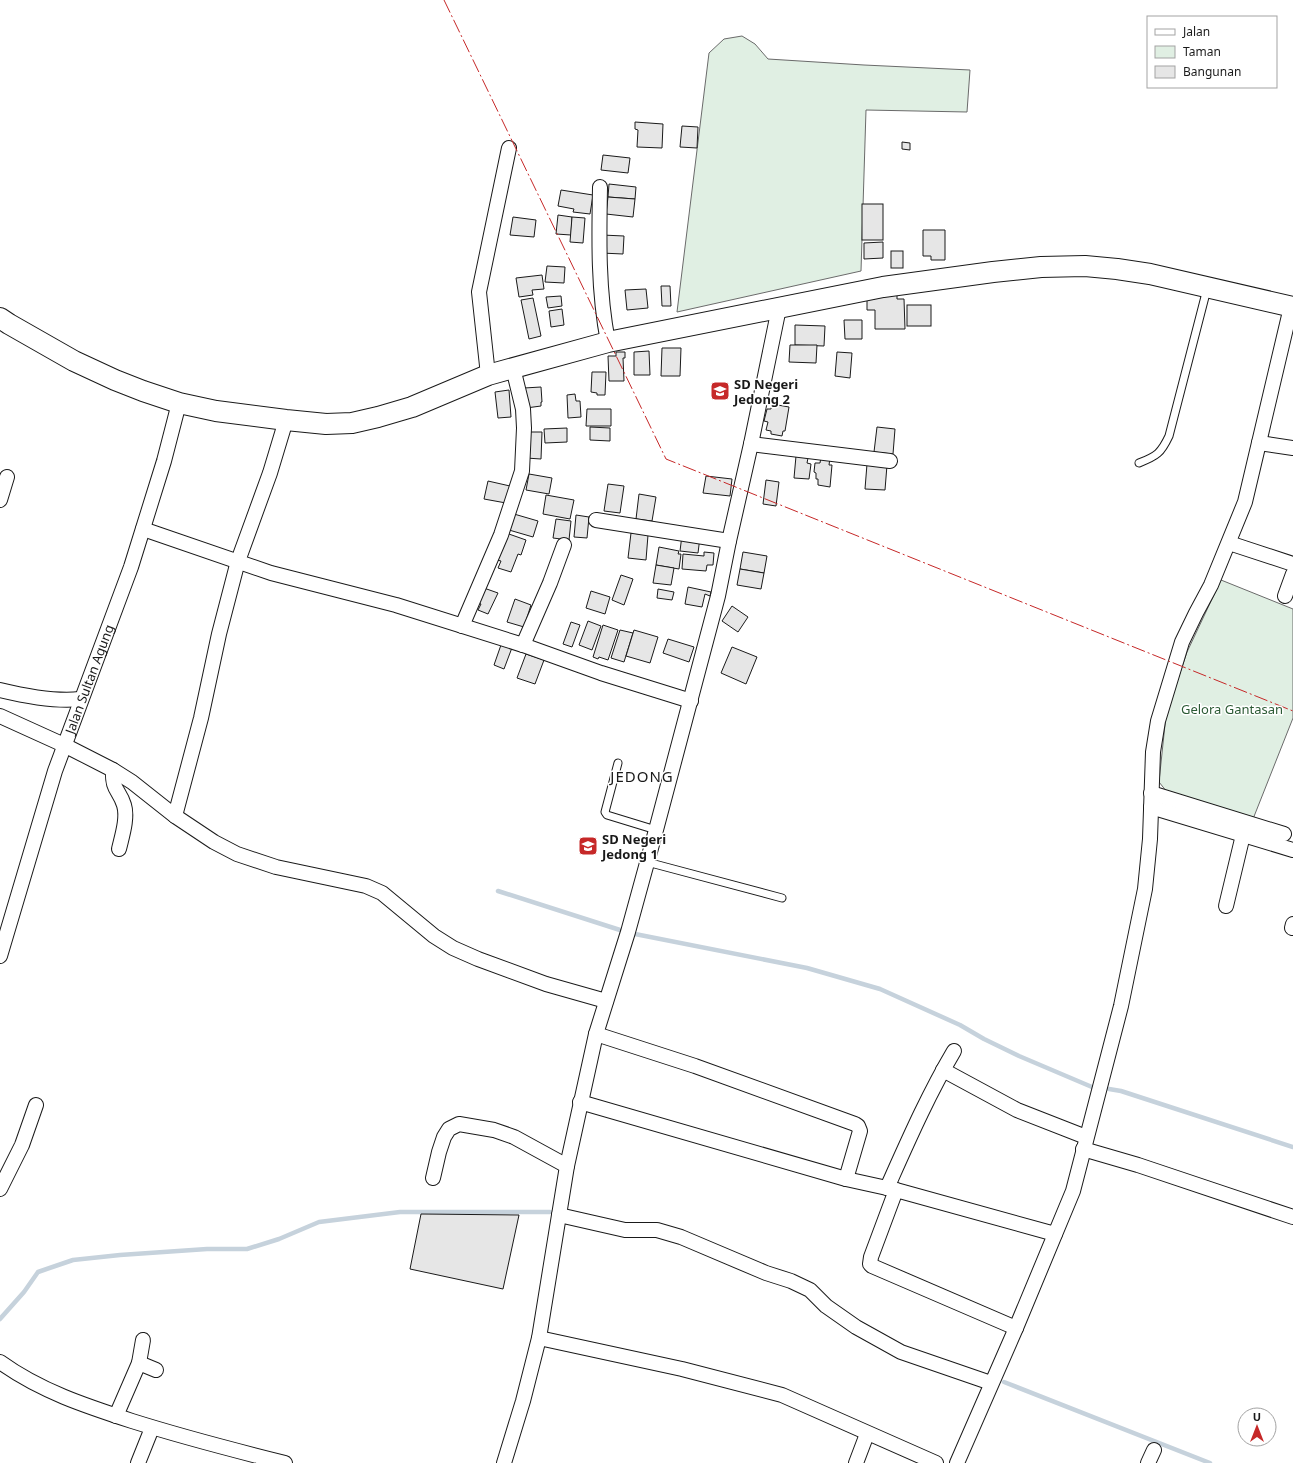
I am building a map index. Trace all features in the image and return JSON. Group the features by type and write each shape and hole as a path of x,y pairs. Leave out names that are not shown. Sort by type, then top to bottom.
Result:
{"street":[{"path":"488,375 479,292 509,148"},
{"path":"600,187 599,254 602,302 608,342"},
{"path":"0,318 74,361 129,386 180,403 216,411 326,424 352,422 378,417 418,404 488,375 608,342 883,287 993,272 1041,267 1085,266 1116,269 1150,274 1292,307 1246,502 1211,585 1182,642 1158,721 1152,752 1151,807 1145,888 1121,1006 1073,1191 1016,1328 957,1463"},
{"path":"504,1463 523,1401 539,1338 566,1166 596,1034 656,830 718,596 779,308"},
{"path":"462,626 501,535 522,471 524,428 522,409 513,368"},
{"name":"Jalan Sultan Agung","path":"0,956 55,771 80,699 110,624 144,529 180,403"},
{"path":"175,816 201,718 219,634 238,561 270,473 286,420"},
{"path":"751,444 890,461"},
{"path":"1259,444 1293,448"},
{"path":"0,500 6,477"},
{"path":"596,520 729,540"},
{"path":"144,529 298,580 396,605 523,645 601,673 691,701"},
{"path":"1230,543 1293,564"},
{"path":"523,645 550,583 564,545"},
{"path":"1285,596 1293,574"},
{"path":"0,690 38,697 71,700 80,699"},
{"path":"0,716 64,745 113,770 132,782 175,816 214,842 237,854 276,867 366,886 382,893 434,936 452,948 546,984 606,1001"},
{"path":"113,770 113,784 124,805 125,818 119,849"},
{"path":"1151,792 1284,834"},
{"path":"1151,807 1293,850"},
{"path":"1226,906 1243,835"},
{"path":"596,1034 696,1066 858,1126 860,1131 846,1179"},
{"path":"954,1051 942,1070 914,1128 892,1189 870,1264 1016,1328"},
{"path":"942,1070 1017,1110 1085,1143 1138,1165 1293,1217"},
{"path":"580,1102 846,1179 892,1189 1055,1234"},
{"path":"0,1189 22,1145 36,1105"},
{"path":"434,1178 439,1152 444,1137 449,1129 459,1124 494,1130 514,1137 566,1166"},
{"path":"559,1215 625,1230 657,1230 681,1237 810,1290 826,1306 856,1327 901,1352 991,1383"},
{"path":"539,1338 682,1369 782,1395 934,1463"},
{"path":"116,1416 139,1363 143,1340"},
{"path":"0,1362 17,1374 70,1400 152,1428 284,1463"},
{"path":"139,1363 156,1370"},
{"path":"138,1463 152,1428"},
{"path":"856,1463 867,1434"},
{"path":"1148,1463 1154,1450"}],"lane":[{"path":"1139,463 1159,454 1169,436 1207,287"},
{"path":"618,763 605,812 607,816 656,830"},
{"path":"647,862 782,898"}],"green space":[{"path":"742,36 755,44 768,59 970,70 967,112 866,110 861,271 677,312 709,53 724,39"},
{"name":"Gelora Gantasan","path":"1221,580 1293,609 1293,718 1253,819 1167,792 1159,782 1166,715 1187,652"}],"building":[{"path":"635,122 663,124 662,148 637,147 638,130 635,129"},
{"path":"682,126 698,127 697,148 680,147"},
{"path":"902,142 910,143 910,150 902,149"},
{"path":"603,155 630,158 628,173 601,170"},
{"path":"609,184 636,187 635,199 608,197"},
{"path":"561,190 593,195 590,214 573,212 574,209 558,206"},
{"path":"608,197 635,199 633,217 606,214"},
{"path":"862,204 883,204 883,240 862,240"},
{"path":"558,215 572,217 571,235 556,234"},
{"path":"513,217 536,220 534,237 510,235"},
{"path":"572,217 585,218 583,243 570,242"},
{"path":"923,230 945,230 945,260 931,260 931,256 923,256"},
{"path":"602,235 624,236 623,254 601,253"},
{"path":"883,242 883,258 864,259 864,243"},
{"path":"891,251 903,251 903,268 891,268"},
{"path":"547,266 565,267 564,283 545,282"},
{"path":"542,275 544,289 532,290 533,295 519,297 516,278"},
{"path":"661,286 670,286 671,306 662,306"},
{"path":"646,289 648,308 627,310 625,290"},
{"path":"875,294 897,294 897,299 904,299 905,329 875,329 875,310 867,310 867,299 875,299"},
{"path":"561,296 562,306 548,308 546,297"},
{"path":"533,298 541,336 529,339 521,300"},
{"path":"907,305 931,305 931,326 907,326"},
{"path":"562,309 564,325 551,327 549,311"},
{"path":"844,320 862,320 862,339 845,339"},
{"path":"795,325 825,326 824,346 795,345"},
{"path":"790,345 817,345 816,363 789,362"},
{"path":"662,348 681,348 680,376 661,376"},
{"path":"649,351 650,375 634,375 634,352"},
{"path":"616,352 625,352 625,358 623,358 624,381 609,381 608,356 616,356"},
{"path":"837,352 852,353 850,378 835,376"},
{"path":"592,372 606,372 605,395 597,395 597,393 591,392"},
{"path":"541,387 541,406 526,408 524,388"},
{"path":"509,390 511,417 498,418 495,392"},
{"path":"575,394 576,401 580,401 581,417 568,418 567,395"},
{"path":"772,404 789,407 785,431 783,431 782,436 771,434 771,431 766,430 768,422 764,421 767,409 771,409"},
{"path":"587,409 611,409 611,426 586,426"},
{"path":"590,427 610,428 610,441 590,440"},
{"path":"877,427 895,429 893,454 874,452"},
{"path":"567,428 567,442 545,443 544,429"},
{"path":"527,432 542,432 541,459 526,458"},
{"path":"796,456 808,458 807,463 811,464 809,479 794,478"},
{"path":"821,457 830,458 829,465 832,465 830,487 818,485 818,479 816,479 816,473 814,472 815,463 820,463"},
{"path":"867,464 887,465 885,490 865,489"},
{"path":"529,474 552,478 549,494 526,490"},
{"path":"706,476 732,479 730,496 703,493"},
{"path":"766,480 779,482 776,506 763,504"},
{"path":"488,481 510,486 506,503 484,499"},
{"path":"608,484 624,486 620,513 604,511"},
{"path":"639,494 656,497 652,521 636,519"},
{"path":"546,495 574,500 570,519 543,514"},
{"path":"514,514 538,521 533,537 509,530"},
{"path":"576,515 589,517 587,538 574,537"},
{"path":"556,519 571,521 569,540 553,538"},
{"path":"506,533 526,540 521,555 518,554 511,572 498,568 501,561 497,560"},
{"path":"631,533 648,535 646,560 628,558"},
{"path":"682,535 700,537 698,553 680,551"},
{"path":"659,547 679,551 678,554 681,554 679,569 656,565"},
{"path":"704,552 714,553 713,565 707,565 706,571 682,569 683,554 704,556"},
{"path":"743,552 767,556 764,573 740,569"},
{"path":"656,565 674,568 671,585 653,583"},
{"path":"740,569 764,573 761,589 737,585"},
{"path":"621,575 633,579 624,605 612,600"},
{"path":"481,587 498,593 488,614 478,610 481,604 475,601"},
{"path":"688,587 711,592 710,596 705,594 702,607 685,604"},
{"path":"658,589 674,592 672,600 657,598"},
{"path":"591,591 610,597 605,614 586,608"},
{"path":"515,599 531,605 524,627 507,622"},
{"path":"732,606 748,617 738,632 722,621"},
{"path":"588,621 601,626 592,650 579,645"},
{"path":"571,622 580,625 572,647 563,644"},
{"path":"603,625 618,630 608,660 593,657"},
{"path":"620,630 633,633 624,662 611,658"},
{"path":"634,630 658,637 650,663 626,656"},
{"path":"668,639 694,647 689,662 663,653"},
{"path":"502,642 513,645 504,669 494,665"},
{"path":"732,647 757,657 746,684 721,673"},
{"path":"526,654 544,660 535,684 517,678"},
{"path":"421,1214 519,1215 503,1289 410,1269"}],"waterway":[{"path":"498,891 620,930"},
{"path":"635,934 807,968 880,989 960,1025 984,1039 1019,1056 1092,1087"},
{"path":"1109,1089 1121,1091 1293,1147"},
{"path":"0,1319 24,1292 38,1272 73,1260 207,1249 247,1249 279,1239 319,1222 400,1212 550,1212"},
{"path":"1004,1382 1210,1463"}],"power":[{"path":"444,0 666,459 1293,711"}],"place":[{"name":"SD Negeri Jedong 2","path":"720,391"},
{"name":"SD Negeri Jedong 1","path":"588,846"}],"district":[{"name":"JEDONG","path":"642,776"}]}
